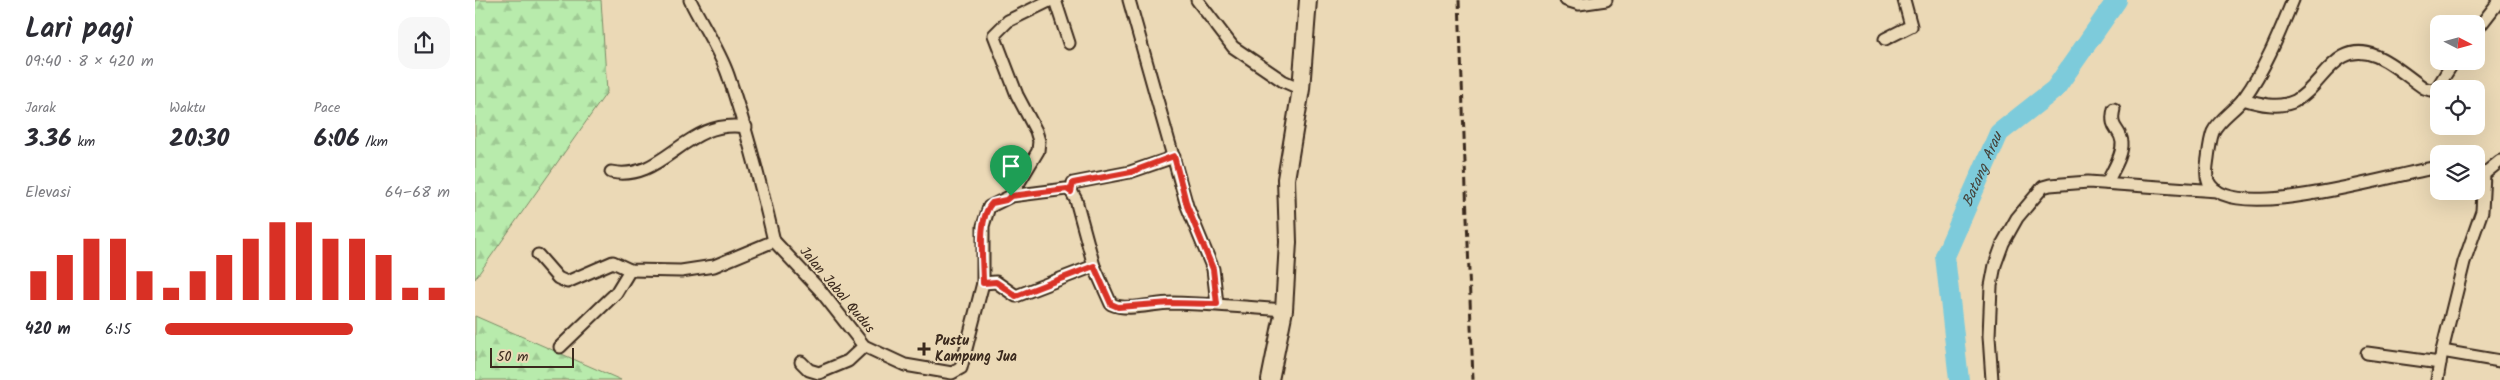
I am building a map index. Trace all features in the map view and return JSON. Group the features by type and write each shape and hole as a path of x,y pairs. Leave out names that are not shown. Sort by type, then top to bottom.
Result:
{"street":[{"path":"538,256 558,278 567,282 608,263 618,263 630,270 681,270 714,266 774,241 746,127 736,103 728,74 690,0"},
{"path":"1051,0 1008,21 994,34 1017,95 1037,132 1039,141 1037,151 1011,196 1006,200 992,203 985,215 983,226 983,283 996,282 1016,296 1094,266"},
{"path":"1055,0 1069,43"},
{"path":"1129,0 1187,206 1213,269 1217,304"},
{"path":"1197,0 1233,48 1283,81 1301,89"},
{"path":"1270,380 1284,310 1288,242 1286,179 1301,89 1308,0"},
{"path":"1566,0 1579,4 1605,0"},
{"path":"1885,39 1911,26 1904,0"},
{"path":"2217,191 2207,180 2213,133 2243,99 2264,64 2293,0"},
{"path":"2485,19 2500,0"},
{"path":"2243,99 2266,106 2294,101 2331,66 2346,56 2360,53 2376,56 2424,88 2430,90 2437,88 2448,70"},
{"path":"2107,183 2122,144 2111,123 2114,109"},
{"path":"611,172 622,174 647,170 695,135 732,125 746,127"},
{"path":"1071,192 1073,183 1131,172 1174,156"},
{"path":"2485,169 2500,161"},
{"path":"1992,380 1989,353 1991,286 1995,265 2003,244 2017,218 2030,200 2043,187 2050,184 2107,183 2217,191 2235,198 2271,199 2352,188 2430,169"},
{"path":"1011,196 1067,189 1071,192 1094,266 1111,304 1118,307 1170,303 1217,304 1284,310"},
{"path":"2437,380 2442,351 2464,262 2482,211 2481,200"},
{"name":"Jalan Jabal Qudus","path":"774,241 821,290 865,346 905,365 947,373 957,372 961,368 983,283"},
{"path":"560,347 616,293 630,270"},
{"path":"801,362 809,370 819,373 847,361 865,346"},
{"path":"2442,351 2500,361"},
{"path":"2367,353 2440,363"}],"green space":[{"path":"475,0 601,0 607,92 475,279"},
{"path":"475,316 621,380 475,380"}],"waterway":[{"name":"Batang Arau","path":"1959,380 1945,256 1999,133 2055,89 2117,0"}],"railway":[{"path":"1459,0 1473,380"}],"place":[{"name":"Pustu Kampung Jua","path":"924,349"}],"route":[{"path":"1174,156 1187,206 1213,269 1217,304 1170,303 1118,307 1111,304 1094,266 1016,296 996,282 983,283 983,226 985,215 992,203 1006,200 1011,196 1067,189 1071,192 1073,183 1081,180 1131,172 1174,156"}]}
